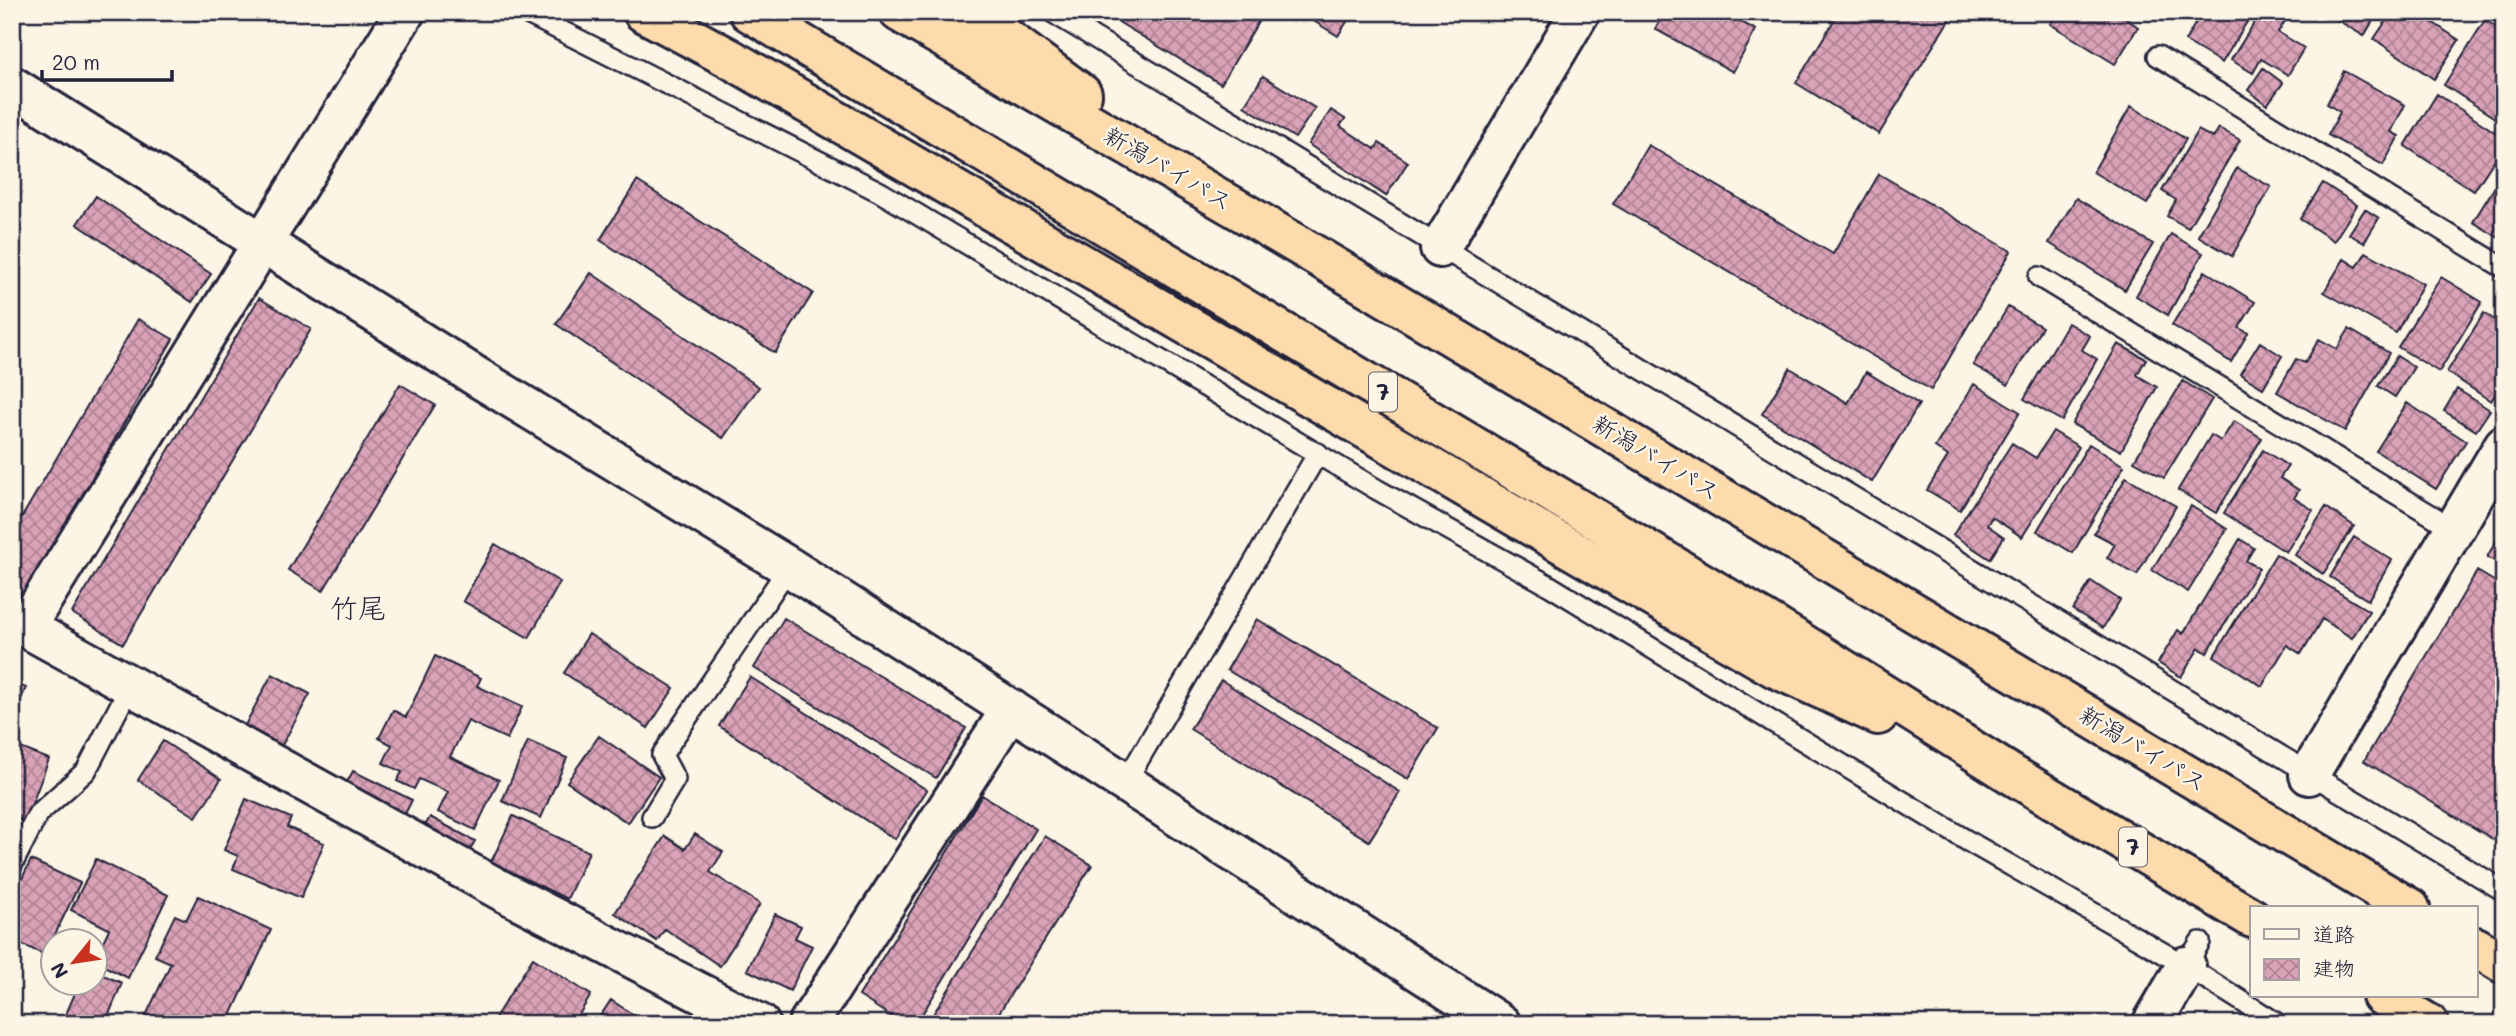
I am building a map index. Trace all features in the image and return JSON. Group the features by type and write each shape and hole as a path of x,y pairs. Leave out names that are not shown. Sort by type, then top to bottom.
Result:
{"highway":[{"path":"643,12 729,58 1775,668 2014,776"},
{"name":"7","path":"749,12 1794,638 2014,776 2250,917"},
{"name":"新潟バイパス","path":"899,12 1246,214 2407,906"},
{"path":"971,12 1246,214"},
{"path":"2478,948 2504,964"},
{"path":"2385,998 2429,1024"}],"street":[{"path":"405,12 344,106 264,242 19,624 504,892 760,1024"},
{"path":"1440,248 1580,12"},
{"path":"12,86 789,567 1501,1024"},
{"path":"2304,783 2504,445"},
{"path":"808,1024 1011,709"},
{"path":"2152,1024 2193,954"}],"lane":[{"path":"524,12 880,192 1318,453 1550,586 1966,840 2193,954 2278,1024"},
{"path":"1052,12 1440,248 2304,783 2504,891"},
{"path":"2158,56 2504,268"},
{"path":"2039,276 2454,529"},
{"path":"1125,783 1318,453"},
{"path":"652,817 675,779 662,755 789,567"},
{"path":"12,865 38,814 86,771 130,686"}],"building":[{"path":"1102,12 1264,12 1221,84"},
{"path":"1299,12 1353,12 1338,36"},
{"path":"1664,12 1723,12 1756,30 1733,72 1655,29"},
{"path":"1839,12 1954,12 1879,134 1796,83"},
{"path":"2057,12 2117,12 2138,27 2115,64 2050,24"},
{"path":"2202,12 2253,12 2222,63 2185,41"},
{"path":"2261,12 2270,12 2285,21 2278,32 2304,48 2288,75 2261,59 2253,73 2231,60"},
{"path":"2331,12 2378,12 2364,36 2329,15"},
{"path":"2392,12 2439,12 2432,22 2459,40 2434,79 2374,39"},
{"path":"2485,20 2504,32 2504,124 2444,85"},
{"path":"2263,68 2283,83 2267,105 2248,90"},
{"path":"2344,71 2405,105 2391,132 2399,136 2383,165 2328,135 2340,112 2327,104"},
{"path":"1263,76 1315,108 1295,138 1244,106"},
{"path":"2437,94 2504,138 2504,145 2474,191 2405,146"},
{"path":"2131,106 2186,139 2147,204 2093,172"},
{"path":"1331,110 1345,119 1340,126 1375,149 1379,143 1408,162 1386,196 1308,144"},
{"path":"2219,128 2240,140 2188,228 2167,216 2176,200 2162,191 2198,130 2213,138"},
{"path":"1648,145 1833,254 1879,174 2011,251 1931,390 1613,204"},
{"path":"2237,168 2271,187 2232,256 2198,236"},
{"path":"2504,172 2504,241 2473,222"},
{"path":"637,181 813,293 775,353 600,240"},
{"path":"2323,183 2357,205 2334,241 2300,219"},
{"path":"96,196 211,274 192,302 77,224"},
{"path":"2076,198 2153,244 2125,290 2049,243"},
{"path":"2365,209 2379,218 2364,243 2349,234"},
{"path":"2171,234 2203,253 2168,315 2136,296"},
{"path":"2366,252 2423,284 2396,333 2324,292 2344,259 2357,267"},
{"path":"2205,271 2255,302 2239,328 2248,333 2231,362 2172,325"},
{"path":"591,273 759,387 723,438 556,324"},
{"path":"2441,277 2482,302 2439,372 2398,347"},
{"path":"259,298 311,329 123,644 72,613"},
{"path":"2008,307 2042,327 2008,385 1973,365"},
{"path":"2484,313 2504,326 2495,342 2504,348 2504,381 2491,401 2447,372"},
{"path":"138,319 173,339 24,595 12,588 12,534"},
{"path":"2068,323 2090,336 2082,350 2097,359 2062,421 2024,399"},
{"path":"2349,329 2389,353 2345,431 2277,392 2296,359 2305,363 2319,339 2337,349"},
{"path":"2260,342 2282,356 2263,388 2240,374"},
{"path":"2118,344 2146,359 2137,375 2157,387 2121,451 2072,424"},
{"path":"2397,356 2414,367 2395,397 2378,386"},
{"path":"1790,368 1848,403 1866,372 1919,404 1872,482 1762,414"},
{"path":"2183,381 2212,399 2164,478 2134,461"},
{"path":"400,384 435,405 323,591 288,570"},
{"path":"1974,384 2020,412 1960,510 1927,490 1948,456 1935,447"},
{"path":"2457,389 2490,410 2476,431 2444,411"},
{"path":"2407,403 2466,441 2436,489 2376,451"},
{"path":"2234,421 2262,438 2216,513 2178,490 2211,435 2221,441"},
{"path":"2053,431 2079,447 2022,537 1992,517 1987,525 2004,537 1990,559 1953,535 2012,443 2036,458"},
{"path":"2089,444 2124,466 2073,553 2037,531"},
{"path":"2263,450 2288,466 2280,478 2299,490 2294,498 2313,510 2286,552 2224,513"},
{"path":"2126,477 2176,506 2137,575 2107,558 2115,544 2094,533"},
{"path":"2191,506 2227,529 2188,592 2152,570"},
{"path":"2326,507 2354,526 2323,574 2295,555"},
{"path":"2504,527 2504,566 2487,557"},
{"path":"2354,537 2392,560 2368,600 2330,577"},
{"path":"2240,539 2254,548 2246,561 2259,568 2207,653 2199,648 2181,677 2158,663 2178,630 2183,634"},
{"path":"495,544 560,582 529,638 463,601"},
{"path":"2276,554 2369,611 2352,638 2322,619 2301,654 2287,645 2262,686 2214,656"},
{"path":"2477,571 2504,587 2504,846 2364,761"},
{"path":"2091,581 2120,600 2103,628 2073,610"},
{"path":"784,618 966,728 936,778 754,668"},
{"path":"1257,619 1438,728 1408,779 1227,670"},
{"path":"589,634 674,688 648,728 564,673"},
{"path":"435,656 481,678 477,686 522,707 507,739 468,721 450,757 499,780 475,830 438,812 448,792 419,779 414,789 397,781 402,772 383,763 392,745 379,738 393,710 406,717"},
{"path":"272,674 310,694 281,747 244,727"},
{"path":"750,677 927,790 895,839 719,726"},
{"path":"1221,680 1400,792 1369,841 1190,729"},
{"path":"12,682 26,688 12,720"},
{"path":"599,736 659,777 628,823 567,782"},
{"path":"163,741 221,779 196,817 138,780"},
{"path":"528,741 567,758 541,818 502,801"},
{"path":"13,745 49,759 25,822 12,817"},
{"path":"353,771 412,800 402,820 343,790"},
{"path":"982,795 1036,829 916,1024 903,1024 859,996"},
{"path":"246,799 291,818 287,827 324,843 301,898 233,869 238,856 224,850"},
{"path":"513,816 589,852 567,899 491,862"},
{"path":"430,817 475,841 468,853 423,829"},
{"path":"695,834 723,852 710,872 760,904 720,966 665,929 657,941 615,913 665,836 685,849"},
{"path":"1045,836 1092,865 992,1024 927,1024"},
{"path":"96,859 168,895 128,978 108,968 109,929 71,910"},
{"path":"31,860 80,883 58,928 38,928 38,952 12,940 12,899"},
{"path":"198,896 271,930 227,1024 142,1024 171,963 155,956 175,915 186,920"},
{"path":"775,914 801,926 795,938 812,946 790,991 747,970"},
{"path":"533,958 591,995 573,1024 491,1024"},
{"path":"108,977 122,983 105,1024 63,1021 73,998 108,998"},
{"path":"611,1000 647,1024 595,1024"}],"district":[{"name":"竹尾","path":"358,608"}]}
